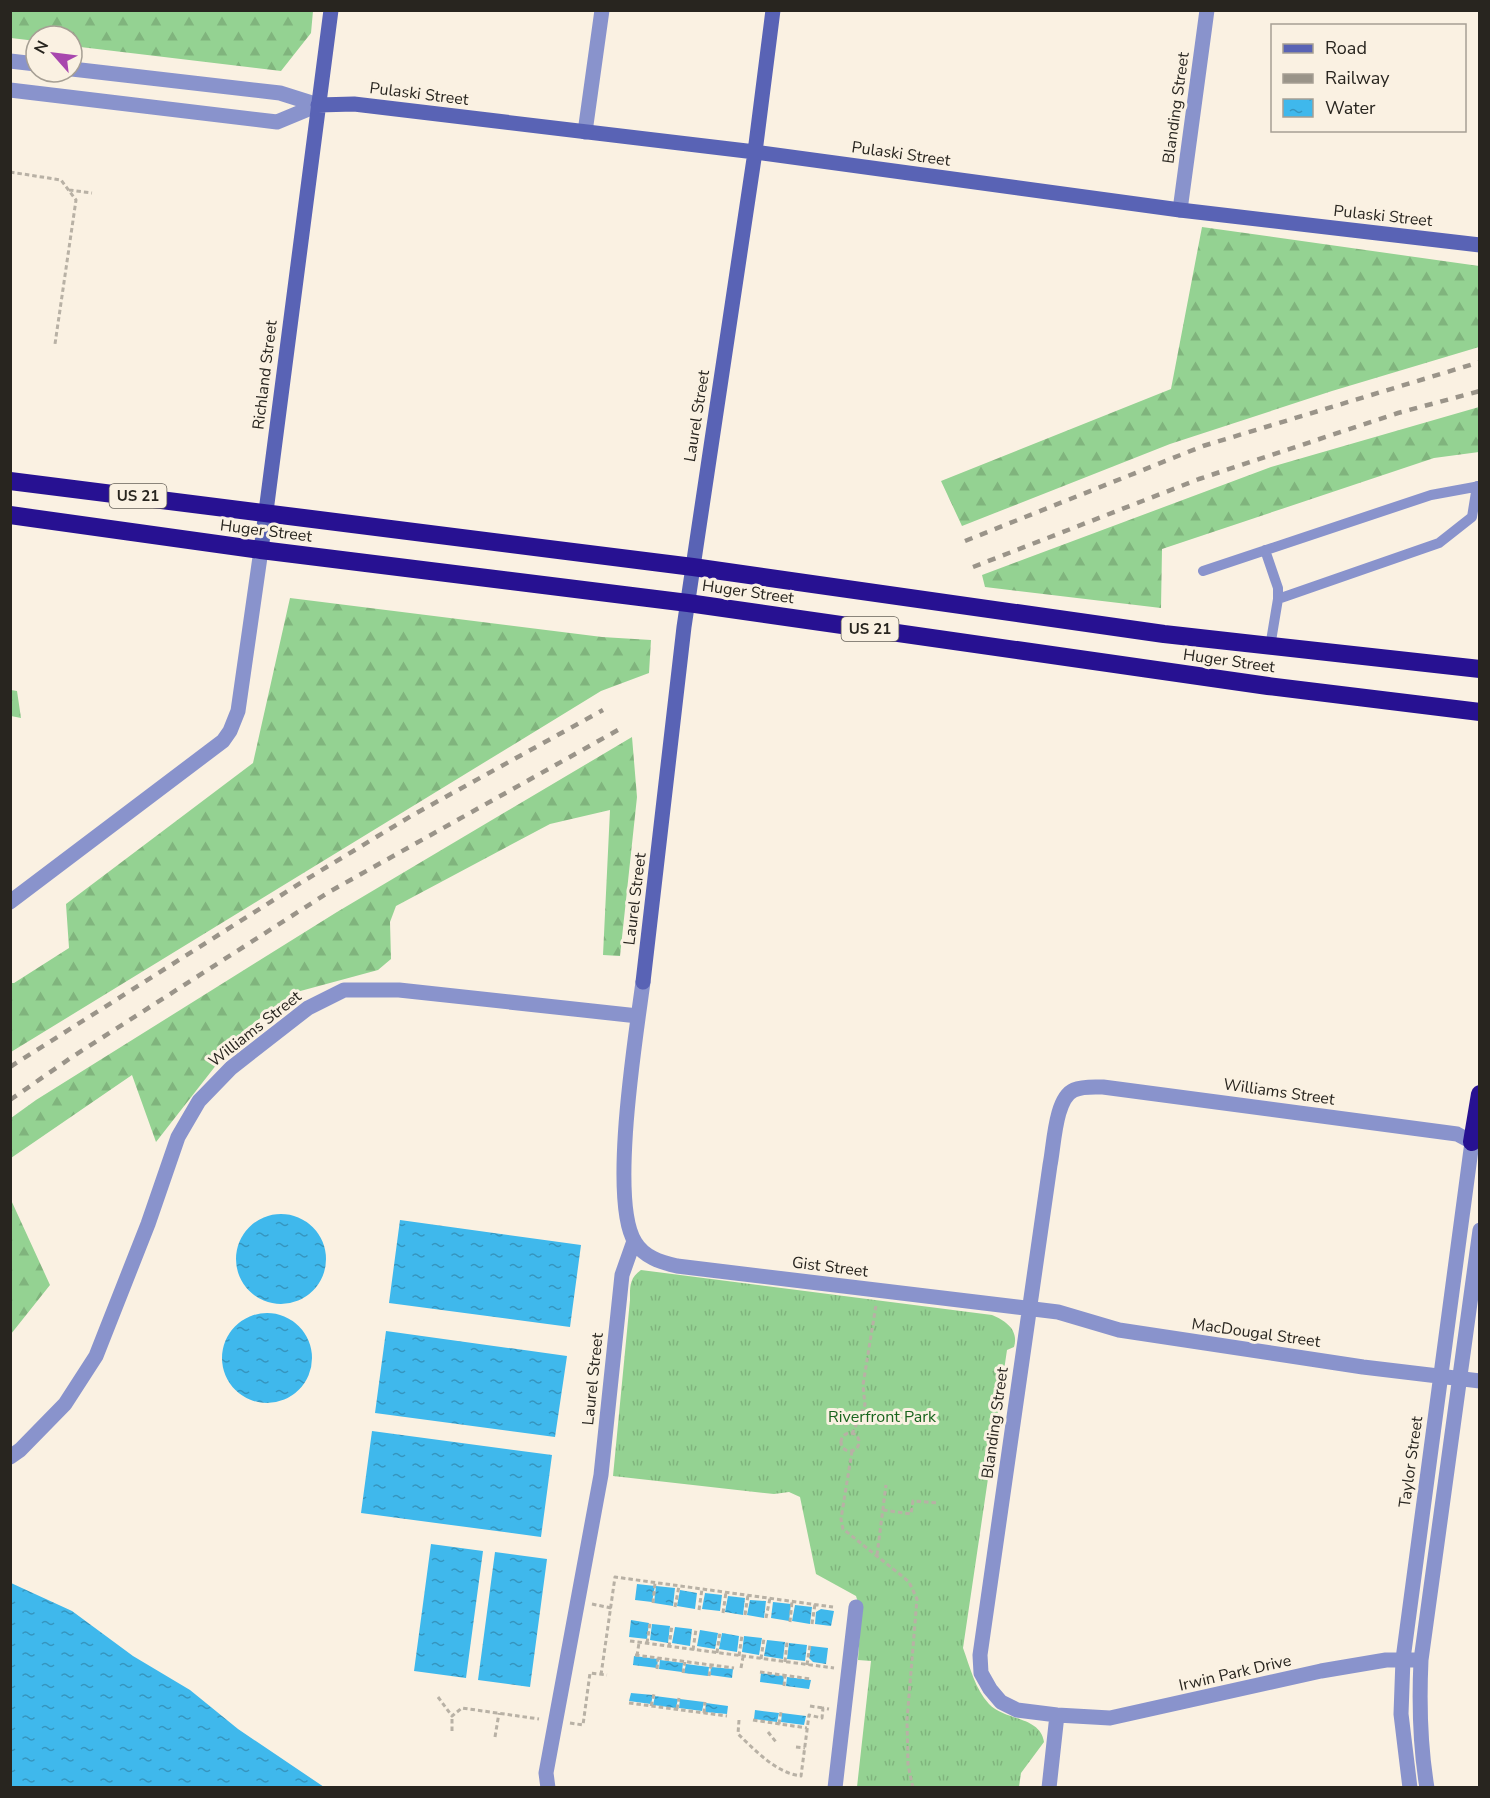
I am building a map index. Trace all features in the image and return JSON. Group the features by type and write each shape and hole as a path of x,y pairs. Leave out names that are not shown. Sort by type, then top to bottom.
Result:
{"highway":[{"name":"Huger Street","path":"10,481 693,567 1164,634 1479,669"},
{"name":"Huger Street","path":"10,514 261,550 688,603 1268,686 1479,712"},
{"path":"1476,1143 1479,1094"}],"street":[{"name":"Richland Street","path":"10,902 223,741 238,711 331,10"},
{"path":"585,132 602,10"},
{"name":"Laurel Street","path":"548,1788 546,1773 601,1475 622,1275 634,1241 625,1212 623,1186 627,1111 688,603 755,152 773,10"},
{"name":"Blanding Street","path":"1180,210 1207,10"},
{"name":"Pulaski Street","path":"84,70 280,93 318,105 354,104 755,152 1180,210 1479,245"},
{"name":"Pulaski Street","path":"10,90 277,122 318,105"},
{"name":"Williams Street","path":"10,1457 20,1450 65,1404 96,1356 148,1224 177,1137 199,1101 231,1068 308,1008 344,990 399,990 638,1016"},
{"name":"Williams Street","path":"1072,1090 1084,1087 1103,1087 1225,1102 1457,1134 1476,1143"},
{"name":"Blanding Street","path":"1057,1715 1017,1710 1001,1702 990,1689 981,1672 980,1654 1060,1106 1072,1090"},
{"name":"Taylor Street","path":"1410,1788 1401,1714 1403,1659 1441,1375 1476,1143"},
{"path":"1428,1788 1420,1707 1421,1660 1479,1230"},
{"name":"Gist Street","path":"634,1241 647,1256 677,1266 1029,1309"},
{"name":"MacDougal Street","path":"1029,1309 1058,1312 1119,1330 1363,1366 1479,1380"},
{"path":"836,1788 856,1607"},
{"name":"Irwin Park Drive","path":"1057,1715 1110,1718 1321,1671 1386,1660 1421,1660"},
{"path":"1049,1788 1057,1715"}],"lane":[{"path":"1203,571 1431,495 1478,486 1475,512 1472,517 1444,541 1278,599"},
{"path":"1265,550 1278,588 1270,646"}],"path":[{"path":"10,172 61,180 76,200 55,344"},
{"path":"69,190 92,193"},
{"path":"852,1434 865,1406 864,1379 879,1291"},
{"path":"852,1434 857,1437 859,1443 857,1448 846,1451 841,1444 844,1436 852,1434"},
{"path":"852,1451 842,1524 850,1535 909,1582 917,1599 907,1719 908,1766 913,1788"},
{"path":"877,1555 886,1485"},
{"path":"883,1510 911,1514 913,1501 939,1503"},
{"path":"601,1674 615,1577 833,1607"},
{"path":"653,1604 656,1582"},
{"path":"675,1607 679,1586"},
{"path":"699,1610 702,1589"},
{"path":"723,1613 726,1592"},
{"path":"745,1616 748,1595"},
{"path":"766,1618 770,1598"},
{"path":"790,1622 792,1601"},
{"path":"812,1624 816,1605"},
{"path":"647,1643 650,1623"},
{"path":"669,1647 672,1626"},
{"path":"693,1650 696,1629"},
{"path":"717,1653 720,1632"},
{"path":"741,1668 742,1635"},
{"path":"761,1659 764,1638"},
{"path":"630,1641 828,1668"},
{"path":"639,1642 636,1655 734,1668"},
{"path":"784,1662 787,1642"},
{"path":"807,1665 810,1645"},
{"path":"657,1669 658,1658"},
{"path":"683,1673 685,1662"},
{"path":"709,1676 711,1665"},
{"path":"581,1672 607,1675"},
{"path":"760,1672 811,1679"},
{"path":"566,1722 583,1725 590,1673"},
{"path":"784,1686 785,1675"},
{"path":"651,1706 654,1694"},
{"path":"438,1697 452,1716 452,1731"},
{"path":"677,1709 679,1698"},
{"path":"704,1713 705,1702"},
{"path":"629,1703 727,1716"},
{"path":"810,1706 844,1711"},
{"path":"452,1716 462,1708 546,1720"},
{"path":"739,1720 738,1734 764,1757 789,1774 801,1776 809,1715 822,1718 824,1708"},
{"path":"779,1724 781,1712"},
{"path":"495,1737 499,1713"},
{"path":"753,1720 807,1728"},
{"path":"768,1732 776,1742"},
{"path":"796,1747 805,1748"}],"green space":[{"path":"11,10 313,10 311,33 281,71 84,47 84,24 24,24 24,40 11,38"},
{"path":"1202,227 1479,266 1479,347 1332,391 1170,444 962,526 941,481 1171,389"},
{"path":"1479,407 1479,452 1434,458 1162,549 1161,608 985,587 982,575 1271,467"},
{"path":"290,598 602,637 651,640 649,673 601,691 11,1052 11,983 69,948 66,904 253,763"},
{"path":"11,690 17,691 21,718 11,716"},
{"path":"632,737 637,797 620,956 603,955 610,810 550,824 396,906 390,922 391,959 378,970 293,993 242,1032 156,1142 132,1075 11,1158 11,1118 36,1100 337,912"},
{"path":"11,1200 50,1285 10,1334"},
{"name":"Riverfront Park","path":"641,1270 992,1315 1002,1320 1013,1331 1015,1341 1014,1347 1007,1350 963,1648 976,1685 989,1704 1036,1727 1041,1734 1044,1742 1021,1773 1019,1787 857,1787 871,1661 858,1660 861,1612 856,1596 816,1574 800,1497 789,1492 774,1494 613,1476 630,1287 634,1276"}],"water":[{"path":"281,1214 298,1217 313,1227 323,1242 326,1259 323,1276 313,1291 298,1301 281,1304 264,1301 249,1291 239,1276 236,1259 239,1242 249,1227 264,1217"},
{"path":"400,1220 581,1245 570,1327 389,1303"},
{"path":"267,1313 284,1316 299,1326 309,1341 312,1358 309,1375 299,1390 284,1400 267,1403 250,1400 235,1390 225,1375 222,1358 225,1341 235,1326 250,1316"},
{"path":"386,1331 567,1356 555,1437 375,1413"},
{"path":"372,1431 552,1455 541,1537 361,1513"},
{"path":"431,1544 483,1551 466,1678 414,1671"},
{"path":"495,1552 547,1559 530,1687 478,1680"},
{"path":"11,1583 72,1611 133,1656 190,1690 238,1729 324,1787 11,1787"},
{"path":"637,1584 655,1586 652,1602 635,1600"},
{"path":"656,1586 675,1588 673,1606 654,1603"},
{"path":"680,1590 697,1593 695,1609 677,1606"},
{"path":"705,1593 722,1595 720,1611 702,1609"},
{"path":"728,1596 745,1598 743,1615 725,1612"},
{"path":"750,1600 766,1601 764,1618 747,1615"},
{"path":"773,1602 791,1604 789,1621 771,1618"},
{"path":"795,1605 812,1607 810,1624 792,1621"},
{"path":"821,1609 834,1611 831,1626 815,1624 816,1612"},
{"path":"631,1620 649,1623 647,1639 629,1637"},
{"path":"652,1624 670,1626 668,1643 650,1640"},
{"path":"675,1627 692,1629 690,1646 672,1643"},
{"path":"700,1630 718,1633 715,1649 697,1646"},
{"path":"722,1633 739,1636 737,1652 719,1649"},
{"path":"744,1636 762,1638 759,1655 742,1652"},
{"path":"767,1640 785,1642 783,1659 764,1656"},
{"path":"789,1643 807,1645 805,1661 787,1659"},
{"path":"811,1646 828,1648 826,1664 813,1662 809,1658"},
{"path":"634,1656 658,1659 657,1668 633,1665"},
{"path":"660,1660 683,1663 682,1672 659,1669"},
{"path":"686,1664 709,1667 708,1676 684,1673"},
{"path":"711,1667 733,1669 732,1678 710,1675"},
{"path":"761,1673 784,1676 783,1685 760,1682"},
{"path":"787,1677 811,1680 809,1689 786,1686"},
{"path":"631,1693 653,1695 651,1704 629,1701"},
{"path":"655,1696 678,1699 676,1708 653,1705"},
{"path":"680,1699 704,1702 702,1711 679,1708"},
{"path":"706,1703 728,1706 727,1714 705,1712"},
{"path":"755,1710 779,1713 777,1722 754,1719"},
{"path":"782,1713 806,1716 804,1725 781,1722"}],"railway":[{"path":"965,541 1203,446 1480,362"},
{"path":"973,567 1199,479 1398,413 1480,391"},
{"path":"10,1067 302,882 411,816 603,710"},
{"path":"10,1100 72,1057 329,892 618,730"}]}
